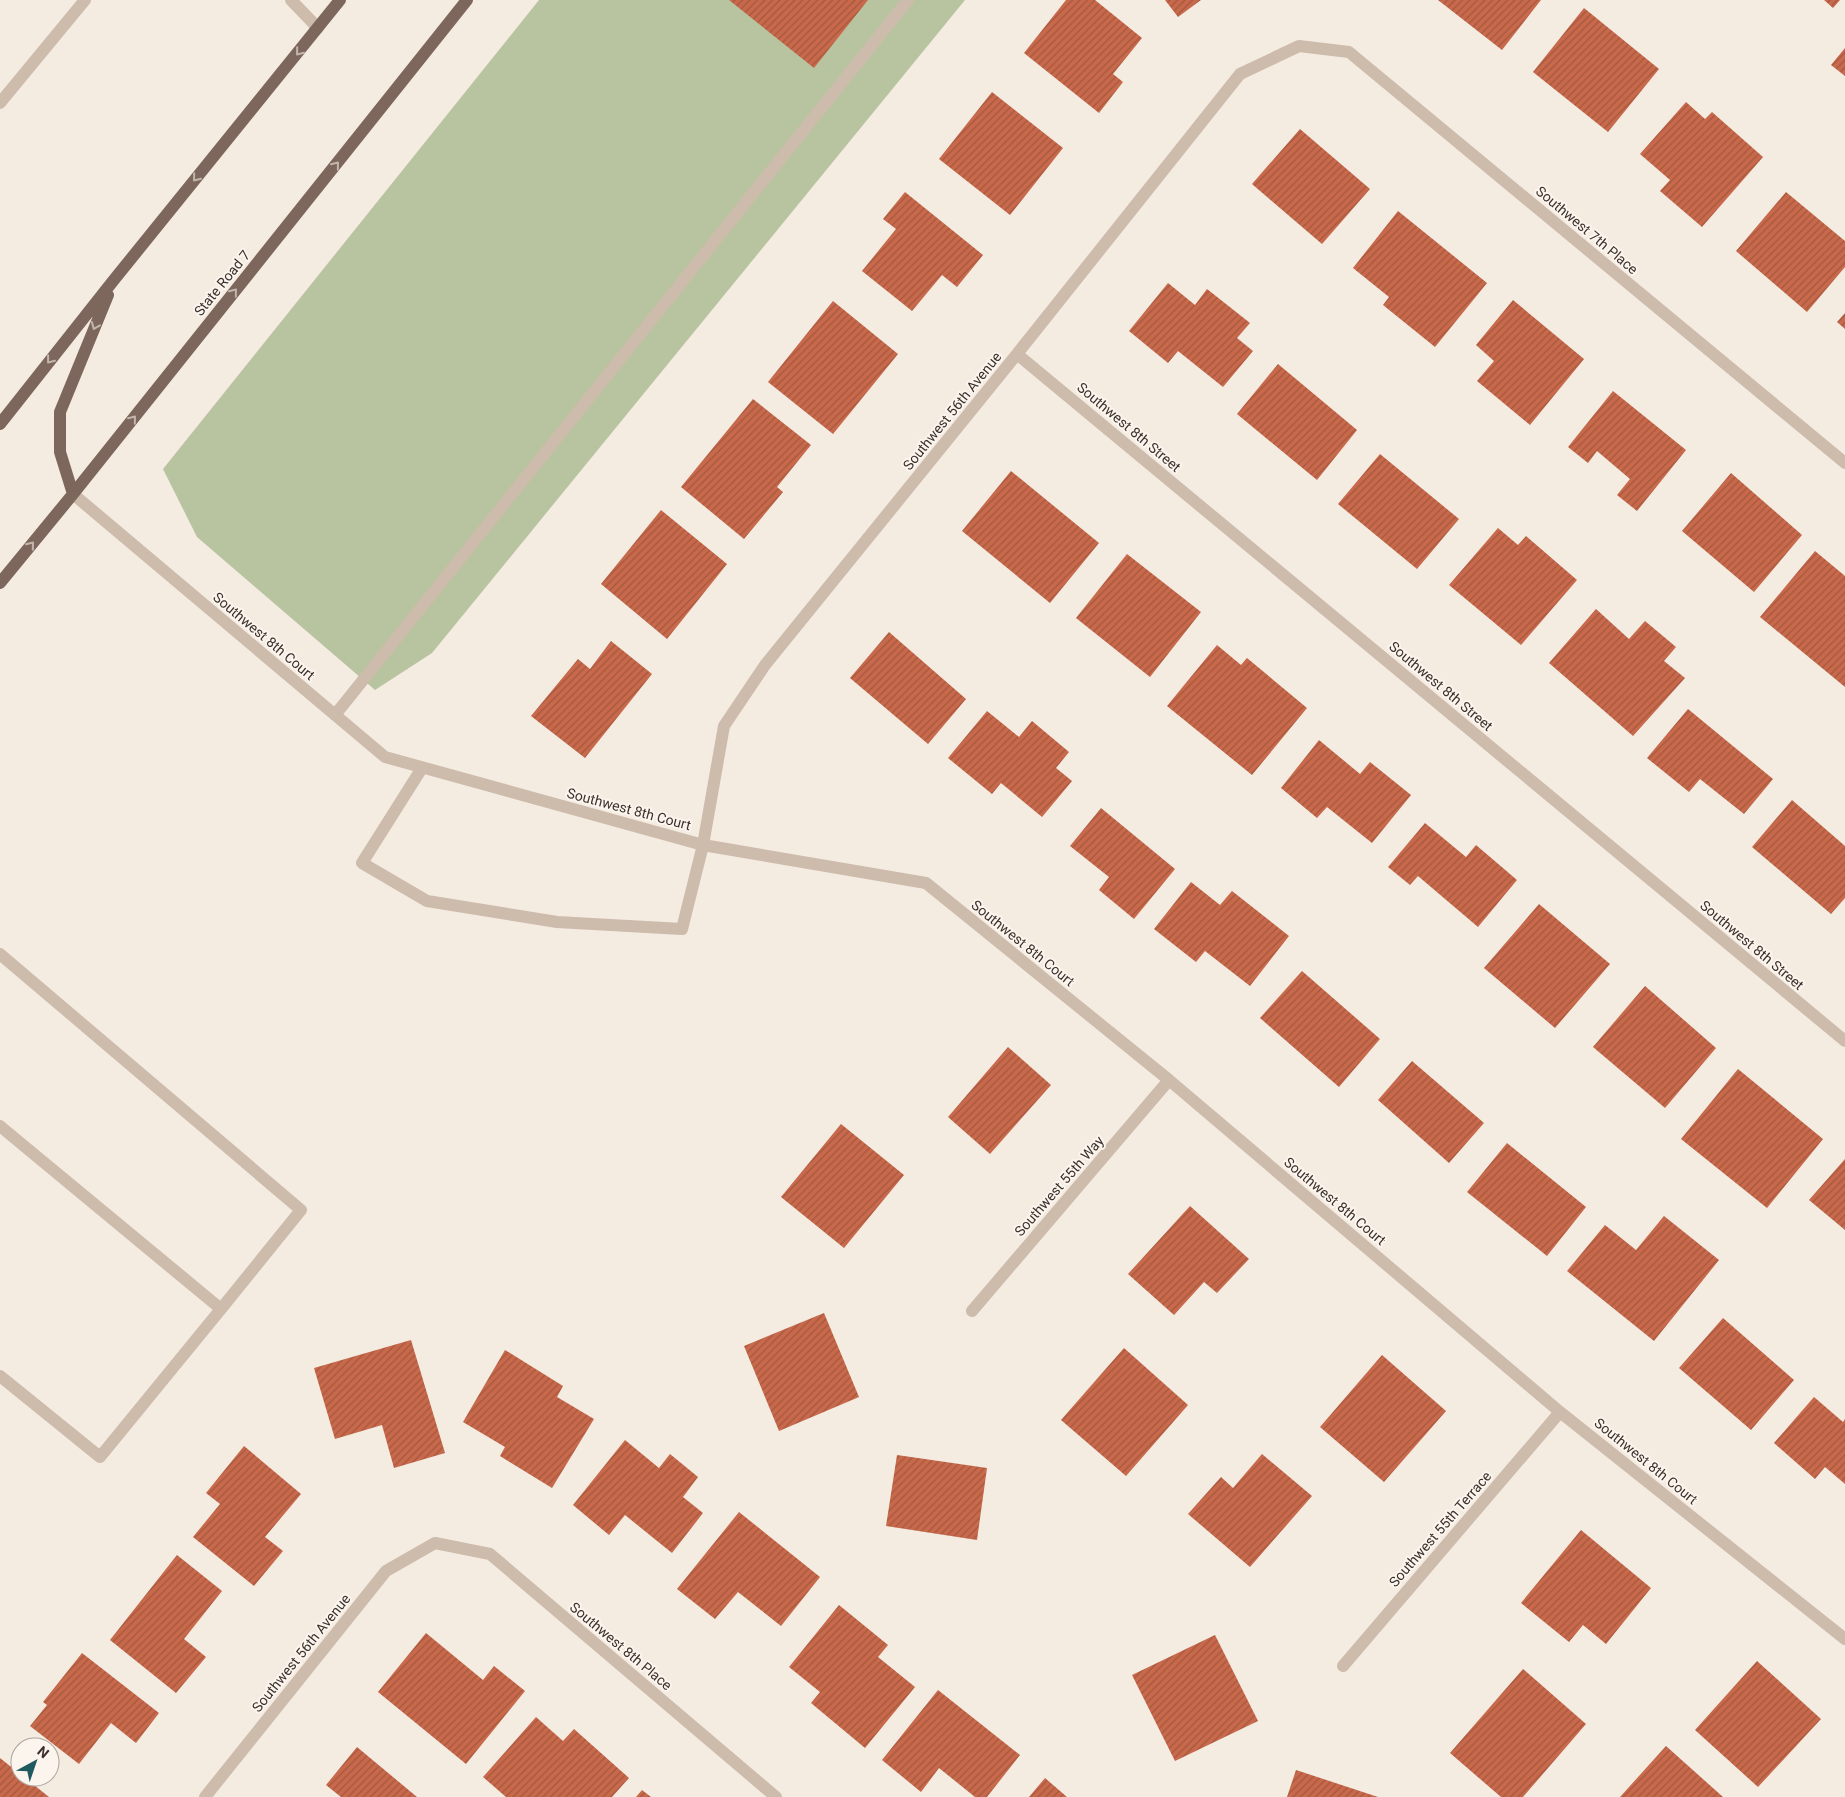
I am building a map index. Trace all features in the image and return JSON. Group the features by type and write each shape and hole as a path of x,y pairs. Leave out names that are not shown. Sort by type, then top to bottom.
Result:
{"main road":[{"path":"0,424 340,0"},
{"name":"State Road 7","path":"0,583 467,0"},
{"path":"73,494 60,452 60,412 113,281"}],"street":[{"path":"0,103 85,0"},
{"path":"291,0 318,28"},
{"path":"335,715 908,0"},
{"name":"Southwest 56th Avenue","path":"422,768 362,863 427,901 557,922 682,929 702,845 724,726 765,665 1017,354 1240,74 1299,46"},
{"name":"Southwest 7th Place","path":"1299,46 1349,52 1845,463"},
{"name":"Southwest 8th Street","path":"1017,354 1845,1041"},
{"name":"Southwest 8th Court","path":"73,494 385,757 702,845 926,883 1169,1080 1560,1412 1845,1639"},
{"path":"0,954 301,1210 100,1457 0,1376"},
{"name":"Southwest 55th Way","path":"972,1311 1169,1080"},
{"path":"0,1126 221,1309"},
{"name":"Southwest 55th Terrace","path":"1343,1666 1560,1412"},
{"name":"Southwest 56th Avenue","path":"205,1797 386,1571 435,1543"},
{"name":"Southwest 8th Place","path":"435,1543 490,1554 776,1797"}],"green space":[{"path":"539,0 965,0 432,653 375,690 197,537 163,469"}],"building":[{"path":"729,0 868,0 814,68"},
{"path":"1066,0 1095,0 1142,38 1113,74 1123,82 1099,113 1024,53"},
{"path":"1165,0 1201,0 1178,17"},
{"path":"1438,0 1541,0 1502,50"},
{"path":"1824,0 1840,0 1833,8"},
{"path":"1584,8 1659,69 1608,132 1533,72"},
{"path":"1845,48 1845,76 1831,65"},
{"path":"992,92 1063,148 1010,215 939,159"},
{"path":"1686,102 1705,119 1712,112 1763,157 1702,227 1660,191 1670,180 1640,154"},
{"path":"1300,129 1370,189 1322,244 1252,184"},
{"path":"905,192 983,255 957,287 942,275 912,311 862,271 896,229 883,219"},
{"path":"1786,192 1845,241 1845,267 1807,312 1736,251"},
{"path":"1398,211 1487,283 1435,347 1383,305 1389,297 1353,268"},
{"path":"1168,283 1195,305 1207,289 1250,323 1237,338 1253,351 1223,387 1178,351 1168,363 1129,331"},
{"path":"1513,300 1584,359 1530,425 1477,381 1494,361 1476,345"},
{"path":"833,301 898,354 833,434 768,382"},
{"path":"1845,313 1845,329 1837,322"},
{"path":"1278,364 1357,430 1317,480 1237,414"},
{"path":"1613,391 1686,450 1637,511 1617,495 1630,479 1597,451 1588,463 1568,447"},
{"path":"753,399 811,445 777,487 783,492 744,539 681,487"},
{"path":"1380,454 1459,519 1417,569 1338,504"},
{"path":"1011,471 1099,543 1050,603 962,531"},
{"path":"1731,473 1802,535 1754,592 1682,531"},
{"path":"661,510 727,564 667,639 601,584"},
{"path":"1498,528 1518,545 1526,536 1577,580 1521,645 1449,585"},
{"path":"1815,551 1845,576 1845,687 1760,617"},
{"path":"1127,554 1201,612 1150,677 1076,618"},
{"path":"1596,609 1629,639 1645,621 1676,647 1664,661 1685,678 1633,736 1549,663"},
{"path":"889,632 966,699 928,744 850,678"},
{"path":"611,641 652,674 585,758 531,716 578,659 590,669"},
{"path":"1217,645 1241,665 1247,658 1307,708 1252,775 1167,706"},
{"path":"1688,709 1773,779 1744,814 1700,779 1689,792 1647,758"},
{"path":"987,711 1019,737 1032,721 1069,752 1056,768 1072,781 1042,817 1001,783 992,794 948,758"},
{"path":"1319,740 1360,774 1370,762 1411,795 1372,843 1327,807 1317,818 1281,788"},
{"path":"1792,800 1845,846 1845,898 1831,914 1752,847"},
{"path":"1101,808 1175,869 1134,919 1099,890 1109,877 1070,846"},
{"path":"1425,823 1466,857 1476,845 1517,880 1478,927 1418,876 1410,885 1388,867"},
{"path":"1191,882 1220,905 1232,891 1289,936 1250,986 1205,951 1196,962 1154,929"},
{"path":"1539,904 1610,964 1555,1028 1484,968"},
{"path":"1302,971 1380,1039 1339,1087 1260,1018"},
{"path":"1645,986 1716,1048 1665,1108 1593,1047"},
{"path":"1008,1047 1051,1085 990,1154 948,1117"},
{"path":"1412,1061 1484,1123 1449,1163 1378,1100"},
{"path":"1738,1069 1823,1139 1767,1208 1681,1139"},
{"path":"841,1124 904,1175 844,1248 781,1197"},
{"path":"1507,1143 1586,1207 1547,1256 1467,1192"},
{"path":"1845,1159 1845,1230 1809,1200"},
{"path":"1190,1206 1249,1259 1217,1293 1204,1282 1174,1315 1128,1274"},
{"path":"1664,1216 1719,1260 1654,1341 1567,1271 1605,1225 1636,1250"},
{"path":"824,1313 859,1397 779,1431 744,1346"},
{"path":"1723,1318 1794,1380 1751,1430 1679,1368"},
{"path":"411,1340 445,1453 394,1468 382,1425 335,1439 314,1368"},
{"path":"1124,1348 1188,1405 1126,1476 1061,1420"},
{"path":"505,1350 563,1386 557,1397 594,1419 552,1488 500,1456 505,1447 463,1422"},
{"path":"1382,1355 1446,1411 1384,1482 1320,1427"},
{"path":"1814,1397 1843,1422 1845,1419 1845,1484 1825,1467 1815,1479 1774,1443"},
{"path":"625,1440 659,1468 670,1454 698,1477 683,1497 703,1513 672,1553 625,1515 609,1535 573,1505"},
{"path":"244,1446 301,1494 265,1537 283,1551 254,1586 193,1537 220,1504 206,1493"},
{"path":"1262,1454 1312,1496 1250,1567 1188,1514 1221,1477 1233,1488"},
{"path":"897,1455 987,1468 977,1540 886,1526"},
{"path":"739,1512 820,1577 781,1626 738,1592 715,1619 677,1589"},
{"path":"1581,1530 1651,1588 1606,1644 1583,1625 1569,1642 1521,1603"},
{"path":"177,1555 222,1591 184,1639 206,1657 176,1693 110,1640"},
{"path":"839,1605 888,1645 878,1657 915,1687 865,1748 811,1703 820,1692 789,1667"},
{"path":"426,1633 483,1680 494,1666 525,1691 466,1764 378,1692"},
{"path":"1215,1635 1258,1721 1175,1761 1132,1675"},
{"path":"82,1653 159,1713 136,1743 111,1723 79,1764 60,1749 60,1737 44,1737 30,1726 47,1705 43,1702"},
{"path":"1757,1661 1821,1719 1758,1787 1695,1730"},
{"path":"1523,1669 1586,1724 1523,1797 1501,1797 1450,1753"},
{"path":"938,1690 1020,1755 987,1797 975,1797 939,1768 921,1792 882,1760"},
{"path":"536,1717 563,1741 574,1729 629,1778 612,1797 506,1797 483,1777"},
{"path":"1666,1746 1723,1797 1620,1797"},
{"path":"357,1747 417,1797 341,1797 326,1785"},
{"path":"0,1758 10,1766 10,1787 36,1787 49,1797 0,1797"},
{"path":"1296,1770 1378,1797 1287,1797"},
{"path":"1045,1778 1067,1797 1029,1797"},
{"path":"642,1790 651,1797 636,1797"}]}
